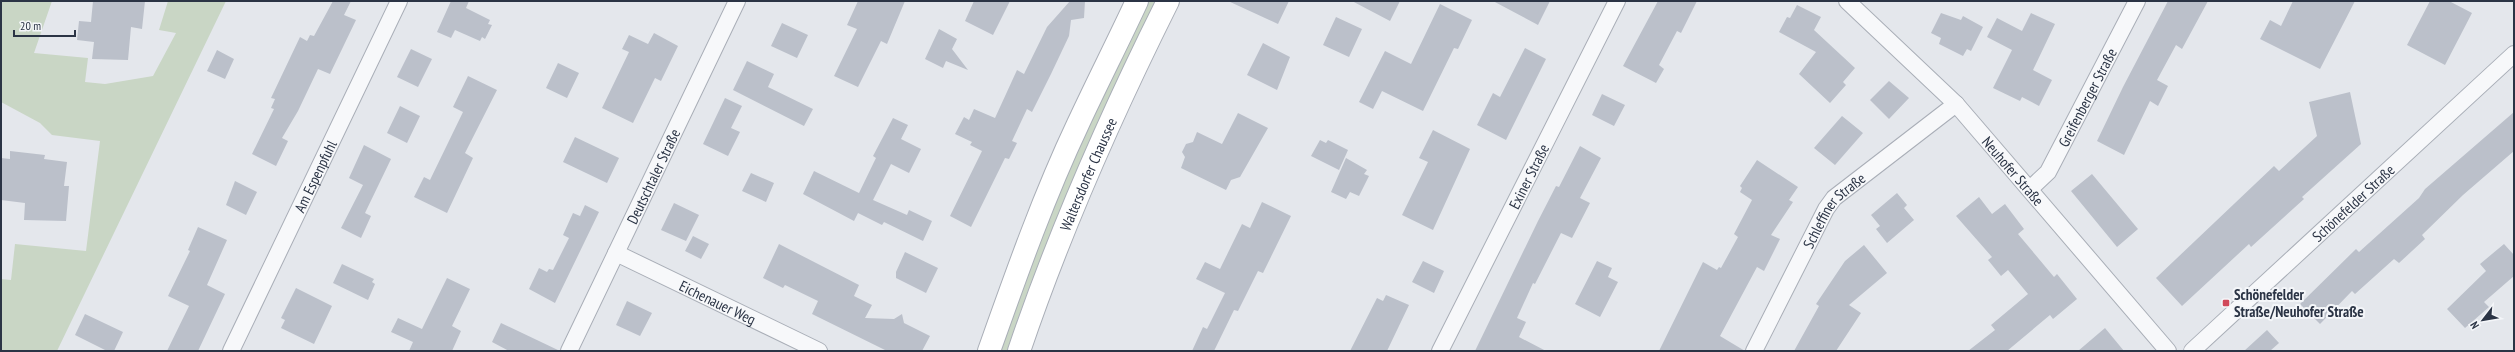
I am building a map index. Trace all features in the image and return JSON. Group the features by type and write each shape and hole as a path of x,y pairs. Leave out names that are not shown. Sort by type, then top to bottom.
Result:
{"main road":[{"name":"Waltersdorfer Chaussee","path":"989,351 1029,240 1077,125 1138,1"},
{"name":"Waltersdorfer Chaussee","path":"1019,351 1081,185 1125,88 1168,1"}],"street":[{"name":"Am Espenpfuhl","path":"231,351 399,1"},
{"name":"Deutschtaler Straße","path":"569,351 738,1"},
{"name":"Exiner Straße","path":"1440,351 1617,1"},
{"name":"Greifenberger Straße","path":"2030,189 2048,172 2137,1"},
{"name":"Neuhofer Straße","path":"1850,2 1956,104 2168,351"},
{"name":"Schönefelder Straße","path":"2192,351 2514,54"},
{"name":"Schleffiner Straße","path":"1754,351 1826,209 1834,198 1956,104"},
{"name":"Eichenauer Weg","path":"616,253 819,351"}],"green space":[{"path":"1,1 52,1 34,53 88,58 85,82 105,84 153,76 176,33 159,30 168,1 226,1 57,351 1,351 1,279 11,280 15,244 86,251 100,141 52,135 40,123 1,102"},
{"path":"1147,1 1157,1 1095,130 1057,217 1039,261 1007,351 999,351 1033,257 1082,139"}],"building":[{"path":"93,1 145,1 142,29 131,27 128,60 92,59 94,42 77,40 79,21 91,22"},
{"path":"333,1 351,1 344,15 356,20 330,74 318,69 298,111 282,138 288,141 276,166 252,154 274,109 271,108 275,99 271,98 300,37 307,41 310,35 314,36"},
{"path":"451,1 469,1 466,8 490,20 488,24 492,25 485,39 482,37 480,41 455,30 451,38 437,32"},
{"path":"858,1 905,1 887,44 881,41 858,87 834,76 857,29 847,25"},
{"path":"974,1 1010,1 993,35 965,21"},
{"path":"1070,1 1085,1 1084,18 1071,20 1069,36 1051,74 1032,112 1027,109 1012,141 1017,143 1009,159 1005,158 971,227 950,216 982,151 970,145 972,142 955,134 964,117 969,120 974,109 995,118 1017,70 1024,74 1047,27"},
{"path":"1228,1 1289,1 1278,24"},
{"path":"1352,1 1400,1 1390,21"},
{"path":"1493,1 1550,1 1538,25"},
{"path":"1658,1 1697,1 1681,33 1677,31 1659,65 1664,69 1656,83 1623,66"},
{"path":"2168,1 2208,1 2182,49 2176,45 2157,80 2168,86 2158,106 2150,101 2124,155 2097,141 2123,87"},
{"path":"2293,1 2355,1 2320,69 2260,39 2270,20 2281,26"},
{"path":"2430,1 2449,1 2472,13 2445,65 2407,45"},
{"path":"1440,4 1472,20 1458,49 1454,48 1423,111 1382,91 1373,109 1359,102 1385,51 1411,64"},
{"path":"1797,5 1821,17 1814,30 1855,68 1843,82 1846,85 1830,103 1799,74 1816,52 1779,32 1787,17 1790,18"},
{"path":"1941,13 1961,20 1963,16 1983,27 1971,51 1967,49 1963,56 1939,44 1941,38 1931,33"},
{"path":"2031,13 2055,24 2033,70 2052,80 2039,106 2022,97 2020,101 1993,88 2012,50 1987,37 1997,18 2022,31"},
{"path":"1336,17 1362,29 1349,57 1323,45"},
{"path":"782,23 808,35 797,58 771,46"},
{"path":"939,29 957,39 952,49 968,70 946,61 943,68 925,59"},
{"path":"654,33 678,46 661,81 655,78 633,123 602,108 629,52 622,49 629,35 648,44"},
{"path":"1263,43 1290,57 1277,90 1247,75"},
{"path":"1525,48 1546,59 1506,140 1477,125 1493,93 1500,97"},
{"path":"411,49 432,59 418,87 397,77"},
{"path":"217,50 234,59 225,79 207,71"},
{"path":"747,61 774,74 768,87 813,109 804,126 733,90"},
{"path":"558,63 579,73 567,98 546,88"},
{"path":"468,76 497,90 465,153 473,158 447,213 414,197 424,177 430,180 463,112 453,107"},
{"path":"1889,81 1909,98 1889,119 1870,100"},
{"path":"2350,92 2361,144 2302,197 2304,199 2251,247 2249,244 2182,306 2156,278 2274,166 2279,171 2317,136 2309,102"},
{"path":"1602,94 1625,105 1614,126 1592,115"},
{"path":"725,98 742,106 731,128 740,132 728,156 703,144"},
{"path":"400,106 420,116 407,143 387,133"},
{"path":"2514,112 2514,151 2463,195 2422,235 2425,239 2399,263 2394,259 2355,294 2352,291 2320,324 2300,304 2356,249 2359,252 2419,198 2425,189"},
{"path":"1238,113 1268,128 1240,177 1231,180 1226,190 1181,168 1185,157 1182,152 1186,144 1193,142 1197,132 1222,144"},
{"path":"1842,116 1863,133 1835,165 1814,148"},
{"path":"893,118 908,125 901,139 921,149 909,173 891,164 873,200 907,215 909,210 932,221 923,241 884,222 882,225 858,213 854,221 803,194 814,171 859,193 876,158 873,156"},
{"path":"1433,130 1470,149 1433,230 1402,215 1428,162 1419,158"},
{"path":"575,137 619,158 607,183 563,162"},
{"path":"1320,140 1326,143 1328,140 1348,150 1339,170 1311,156"},
{"path":"364,145 391,159 365,213 371,216 361,238 341,228 363,185 349,178"},
{"path":"1580,146 1601,158 1580,198 1590,203 1572,238 1561,233 1535,284 1533,283 1517,318 1526,322 1519,337 1546,351 1475,351 1538,221 1556,186 1559,187"},
{"path":"10,151 45,155 44,159 67,162 64,186 69,186 66,221 24,220 25,203 1,200 1,158 10,159"},
{"path":"1346,158 1367,170 1364,174 1369,176 1359,196 1350,192 1346,199 1331,192"},
{"path":"1757,160 1798,187 1789,200 1793,202 1771,235 1780,239 1764,271 1757,267 1720,336 1745,351 1659,351 1703,262 1717,270 1719,267 1721,268 1738,237 1734,234 1752,200 1740,192 1742,188 1740,186"},
{"path":"751,173 774,183 766,202 742,191"},
{"path":"2092,174 2138,229 2117,247 2071,191"},
{"path":"235,181 257,192 246,215 226,205"},
{"path":"1897,193 1907,205 1904,208 1914,220 1887,243 1876,229 1880,226 1871,215"},
{"path":"1979,197 1992,214 2005,204 2024,229 2018,234 2054,277 2057,274 2077,299 2053,319 2050,315 2007,351 1968,351 1995,330 1991,325 2028,294 2008,270 2001,276 1988,260 1992,257 1956,216"},
{"path":"1262,202 1291,216 1263,273 1258,271 1238,311 1234,310 1214,351 1192,351 1203,327 1207,329 1225,293 1196,279 1205,262 1220,269 1242,224 1250,228"},
{"path":"674,203 699,215 686,241 661,230"},
{"path":"585,205 599,212 555,303 529,289 539,268 547,272 549,269 553,270 569,238 563,235 573,213 580,216"},
{"path":"198,227 227,240 207,285 225,294 198,351 167,351 189,306 168,296 190,251 188,250"},
{"path":"693,236 709,244 701,259 685,251"},
{"path":"779,244 859,285 854,296 872,305 865,318 894,319 902,314 904,323 930,336 922,351 887,351 812,314 818,301 785,285 783,288 763,278"},
{"path":"2504,244 2514,255 2514,276 2484,302 2489,307 2465,328 2447,309 2486,271 2480,264"},
{"path":"1864,245 1887,273 1849,305 1861,313 1836,351 1794,351 1819,306 1816,304 1845,261"},
{"path":"905,252 938,268 926,293 896,278 896,272"},
{"path":"1423,261 1444,271 1434,293 1412,282"},
{"path":"1597,261 1612,268 1608,277 1618,282 1600,317 1575,304"},
{"path":"342,264 374,279 372,282 375,284 368,300 333,283"},
{"path":"447,278 470,289 452,326 461,331 452,351 409,351 413,342 391,332 398,318 422,329"},
{"path":"296,288 332,306 314,344 281,328 285,320 281,318"},
{"path":"1386,295 1409,305 1387,351 1350,351 1377,298 1383,301"},
{"path":"627,301 652,313 640,336 616,325"},
{"path":"85,314 123,332 114,351 107,351 75,335"},
{"path":"501,323 560,351 509,351 492,342"},
{"path":"2105,328 2124,351 2078,351"},
{"path":"2267,330 2279,343 2270,351 2244,351"}],"place":[{"name":"Schönefelder Straße/Neuhofer Straße","path":"2226,303"}]}
